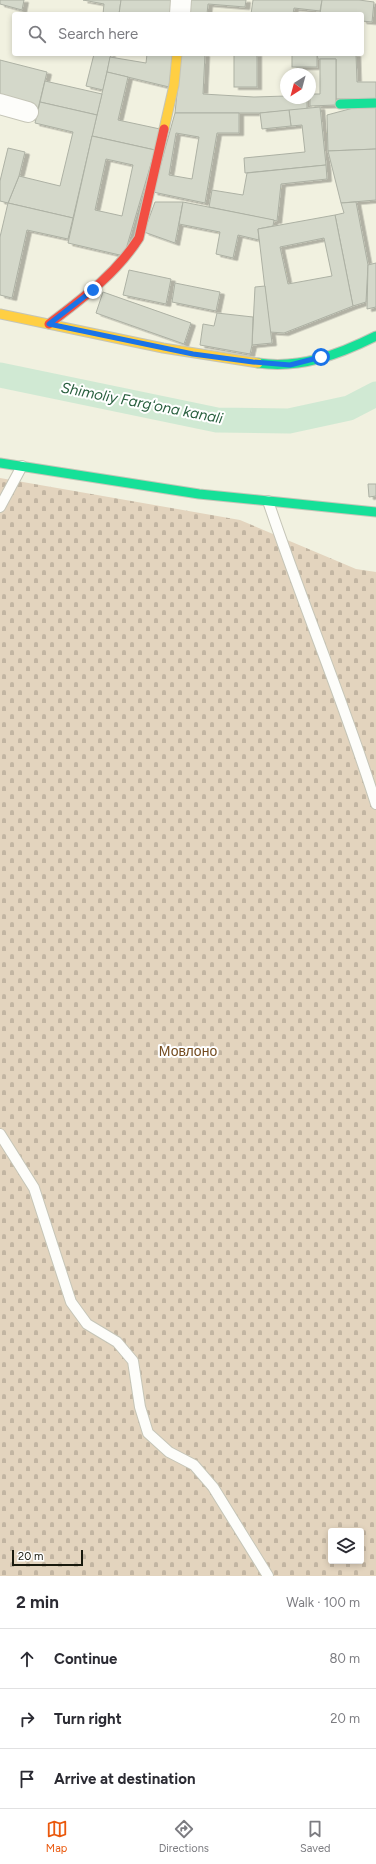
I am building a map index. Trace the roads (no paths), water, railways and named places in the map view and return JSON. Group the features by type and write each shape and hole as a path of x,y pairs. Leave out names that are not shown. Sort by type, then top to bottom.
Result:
{"street":[{"path":"180,12 181,0"},
{"path":"49,324 115,271 128,256 139,238 174,85 177,56"},
{"path":"340,104 376,102"},
{"path":"0,104 28,112"},
{"path":"0,314 193,354 290,365 321,357 376,336"},
{"path":"0,462 199,494 376,512"}],"lane":[{"path":"0,507 22,466"},
{"path":"268,501 289,564 360,754 376,804"},
{"path":"0,1134 34,1188 71,1302 87,1324 117,1342 133,1361 140,1407 148,1433 169,1452 194,1466 213,1487 268,1576"}],"waterway":[{"name":"Shimoliy Fargʻona kanali","path":"0,375 217,420 289,421 349,408 376,394"}],"park label":[{"name":"Мовлоно","path":"188,1051"}]}
